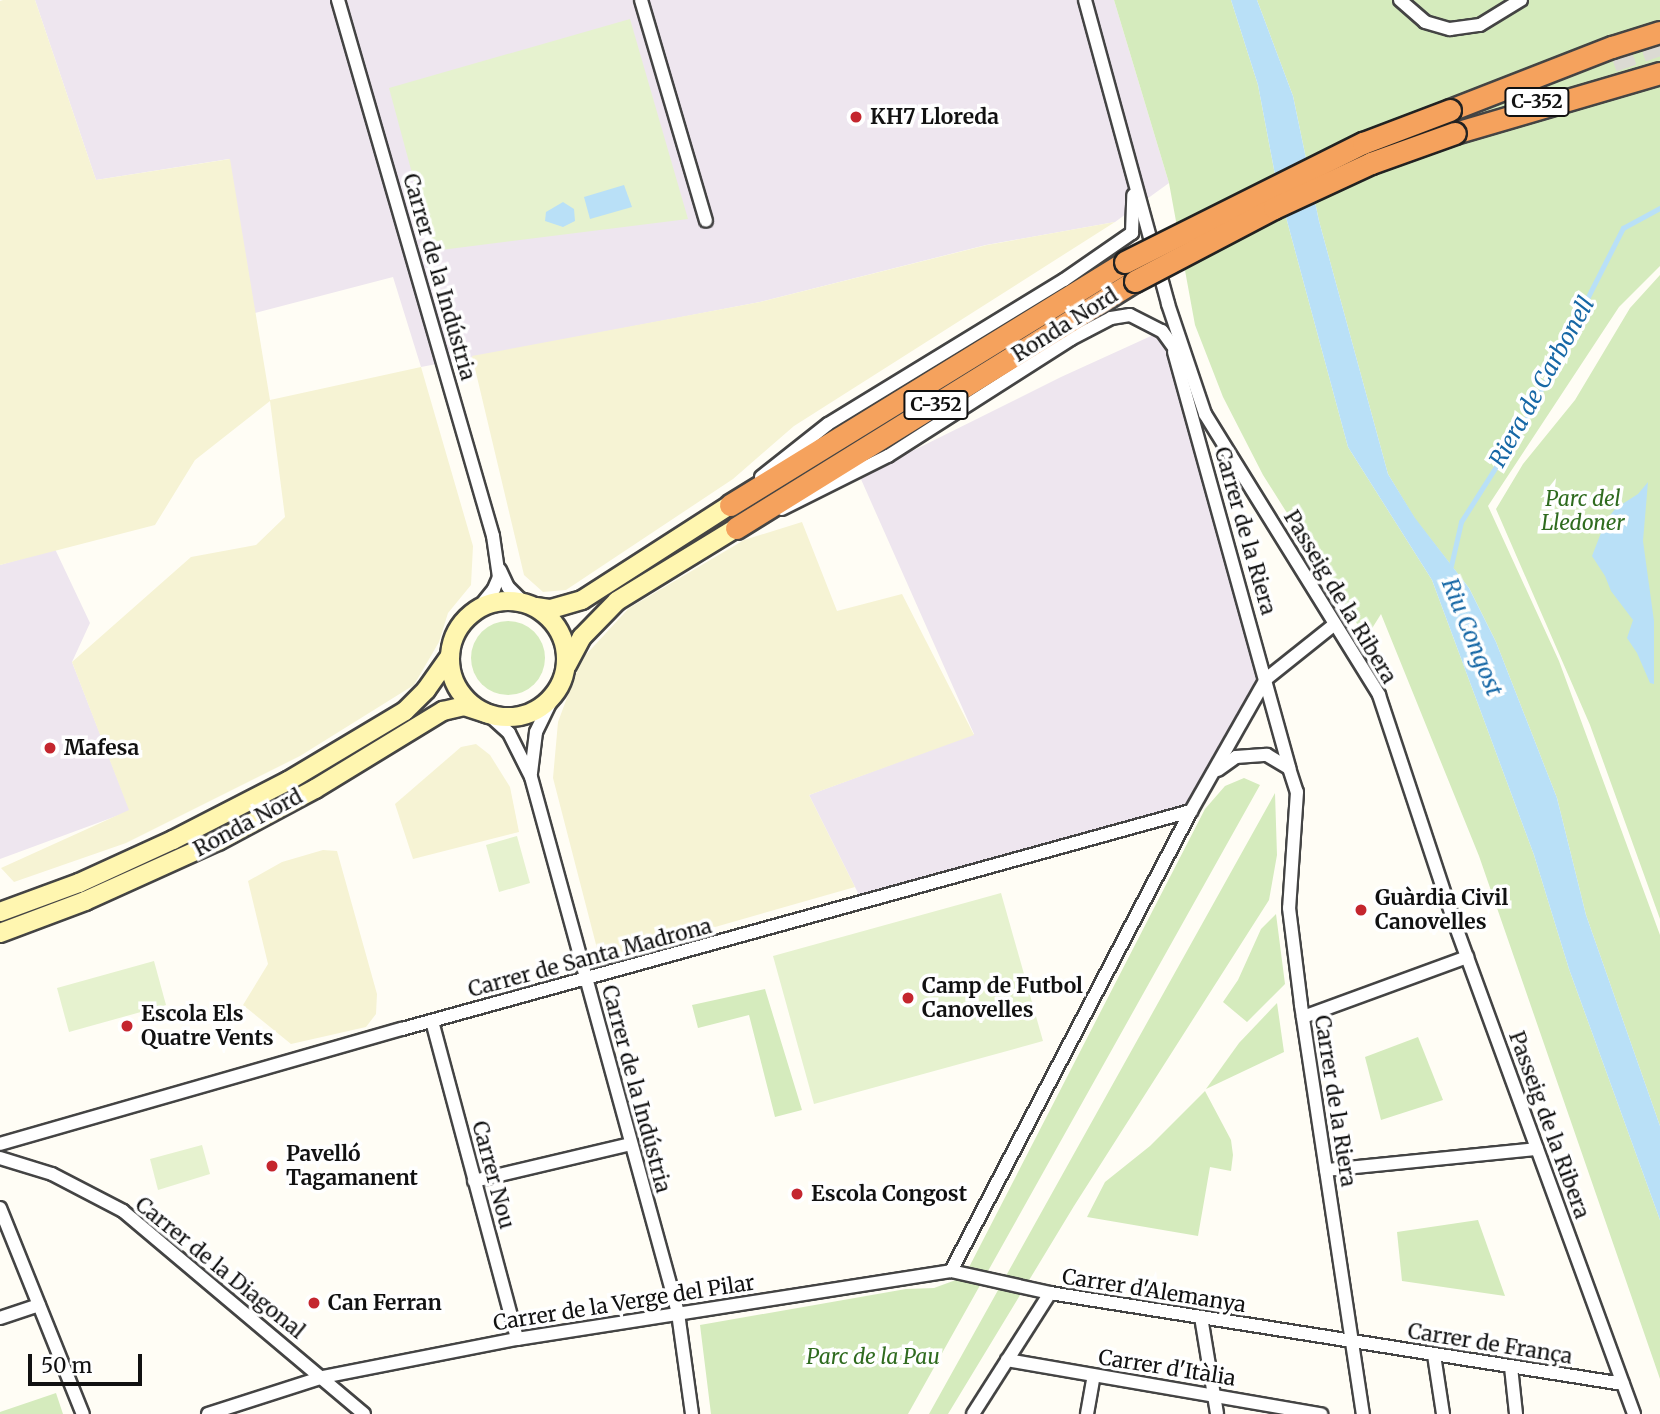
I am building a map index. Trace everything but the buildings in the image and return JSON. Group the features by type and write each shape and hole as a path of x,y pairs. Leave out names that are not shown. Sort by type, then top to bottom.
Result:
{"highway":[{"path":"1450,110 1612,47 1660,32"},
{"name":"Ronda Nord","path":"730,505 1125,261 1363,143 1450,110 1616,66 1455,133 1371,163 1273,208 1135,281 736,528"},
{"path":"1455,133 1660,73"}],"main road":[{"name":"Ronda Nord","path":"529,605 551,609 582,600 730,505"},
{"name":"Ronda Nord","path":"566,668 582,637 617,601 736,528"},
{"name":"C-352","path":"476,611 492,603 529,605"},
{"path":"529,605 559,630 566,648 566,668"},
{"path":"476,611 458,631 450,656 452,674 459,691 471,704 488,714 507,717 526,715 553,697"},
{"name":"Ronda Nord","path":"0,912 79,883 161,846 288,781 405,711 426,690 450,656"},
{"name":"C-352","path":"553,697 566,668"},
{"name":"Ronda Nord","path":"0,933 108,891 218,841 315,789 443,711 464,706 488,714"}],"street":[{"name":"Carrer de la Indústria","path":"338,0 485,505 499,566 508,587 529,605"},
{"path":"641,0 706,221"},
{"name":"Passeig de la Ribera","path":"1085,0 1168,304 1205,414 1379,695 1467,957 1634,1414"},
{"path":"1400,0 1424,22 1450,29 1480,25 1521,0"},
{"path":"730,505 783,457 828,424 1053,287 1132,233 1133,174"},
{"name":"Carrer de la Riera","path":"1168,304 1167,324 1297,792 1289,908 1363,1414"},
{"path":"736,528 832,486 888,456 1071,339 1111,318 1130,315 1162,331 1190,371"},
{"path":"476,611 494,589 499,566"},
{"path":"951,1271 1191,811 1266,679 1335,624"},
{"path":"531,777 536,732 553,697"},
{"path":"488,714 509,733 531,777"},
{"path":"1215,772 1236,757 1267,755 1289,768"},
{"name":"Carrer de la Indústria","path":"531,777 678,1313 692,1414"},
{"name":"Carrer de Santa Madrona","path":"0,1144 432,1021 1191,811"},
{"path":"1303,1017 1467,957"},
{"name":"Carrer Nou","path":"432,1021 517,1339"},
{"path":"474,1181 630,1144"},
{"path":"1326,1170 1537,1149"},
{"name":"Carrer de la Diagonal","path":"0,1158 52,1174 122,1211 364,1414"},
{"path":"0,1208 83,1414"},
{"name":"Carrer de la Verge del Pilar","path":"208,1414 323,1377 517,1339 951,1271 1050,1293"},
{"name":"Carrer d'Alemanya","path":"973,1414 1050,1293 1352,1342"},
{"path":"0,1318 39,1305"},
{"path":"1201,1317 1217,1414"},
{"name":"Carrer de França","path":"1352,1342 1623,1384"},
{"path":"1434,1354 1443,1414"},
{"name":"Carrer d'Itàlia","path":"1007,1360 1321,1414"},
{"path":"1511,1367 1516,1414"},
{"path":"1087,1414 1094,1376"},
{"path":"249,1401 253,1414"}],"shaded area":[{"path":"35,0 1114,0 1169,183 1115,222 986,245 760,302 421,367 393,277 255,313 229,159 96,180"},
{"path":"35,0 96,180 230,159 270,400 421,367 473,546 471,585 448,613 439,642 414,685 300,756 126,843 14,882 1,868 129,810 72,662 191,557 256,545 285,517 270,401 195,460 155,525 0,565 0,1"},
{"path":"1115,222 794,426 733,479 566,590 543,592 524,575 472,356 760,302 987,245"},
{"path":"1162,331 1180,374 1266,679 1191,811 863,903 809,795 974,734 860,477 1061,377"},
{"path":"802,522 837,611 902,594 974,735 809,795 855,887 600,960 553,778 558,722 581,660 629,608 744,540"},
{"path":"55,549 90,623 72,662 130,811 0,859 0,565"},
{"path":"476,744 490,755 510,787 519,832 413,859 395,804 461,747"},
{"path":"323,850 337,851 377,994 376,1014 366,1027 291,1044 243,1005 268,964 248,881 282,862"}],"green space":[{"path":"1114,0 1231,0 1258,85 1276,180 1348,447 1432,580 1534,855 1569,969 1660,1220 1660,1379 1479,856 1381,614 1366,638 1263,475 1223,397 1195,325 1169,183"},
{"path":"1257,0 1660,0 1660,266 1619,307 1488,506 1559,661 1660,935 1660,1126 1586,915 1557,798 1496,642 1469,588 1415,519 1388,474 1319,221 1293,96"},
{"path":"630,19 688,219 433,251 389,88"},
{"name":"Parc del Lledoner","path":"1660,275 1660,919 1590,725 1496,509 1523,464 1575,400 1630,308"},
{"path":"508,621 522,624 534,632 542,644 545,658 542,672 534,684 522,692 508,695 494,692 482,684 474,672 471,658 474,644 482,632 494,624"},
{"name":"Parc de la Pau","path":"1244,778 1260,785 908,1414 711,1414 700,1325 906,1289 934,1288 964,1277 1205,809 1225,786"},
{"path":"1275,793 1277,855 1269,900 1074,1206 948,1414 929,1414"},
{"path":"517,836 530,883 499,892 486,845"},
{"name":"Camp de Futbol Canovelles","path":"1001,893 1043,1041 814,1104 773,956"},
{"path":"1276,914 1285,984 1247,1022 1223,1002 1238,980 1261,929"},
{"path":"154,961 166,1005 69,1032 57,988"},
{"path":"765,989 802,1110 775,1117 749,1015 698,1028 692,1005"},
{"path":"1277,1003 1284,1052 1206,1089 1239,1043"},
{"path":"1418,1037 1443,1100 1381,1120 1365,1057"},
{"path":"1205,1091 1231,1140 1233,1155 1231,1171 1210,1167 1198,1236 1087,1217 1105,1182 1150,1146"},
{"path":"202,1145 210,1174 158,1190 150,1159"},
{"path":"1478,1220 1505,1296 1402,1281 1397,1232"},
{"path":"56,1393 63,1414 0,1414 0,1412"}],"water":[{"name":"Riu Congost","path":"1231,0 1257,0 1293,96 1319,221 1388,474 1415,518 1469,588 1496,642 1557,798 1586,915 1660,1126 1660,1220 1569,969 1534,855 1432,580 1348,447 1276,180 1258,85"},
{"path":"624,185 632,207 590,219 584,197"},
{"path":"563,202 574,209 575,221 563,227 545,221 546,212"},
{"path":"1648,482 1643,541 1654,621 1654,684 1650,683 1627,638 1633,620 1611,591 1592,556 1606,520 1616,508 1638,494"}],"waterway":[{"name":"Riera de Carbonell","path":"1451,566 1461,522 1525,421 1623,228 1660,208"}],"tunnel":[{"path":"1613,61 1660,45"}],"place":[{"name":"KH7 Lloreda","path":"856,117"},
{"name":"Mafesa","path":"50,748"},
{"name":"Guàrdia Civil Canovelles","path":"1361,910"},
{"name":"Camp de Futbol Canovelles","path":"908,998"},
{"name":"Escola Els Quatre Vents","path":"127,1026"},
{"name":"Pavelló Tagamanent","path":"272,1166"},
{"name":"Escola Congost","path":"797,1194"},
{"name":"Can Ferran","path":"314,1303"}]}
